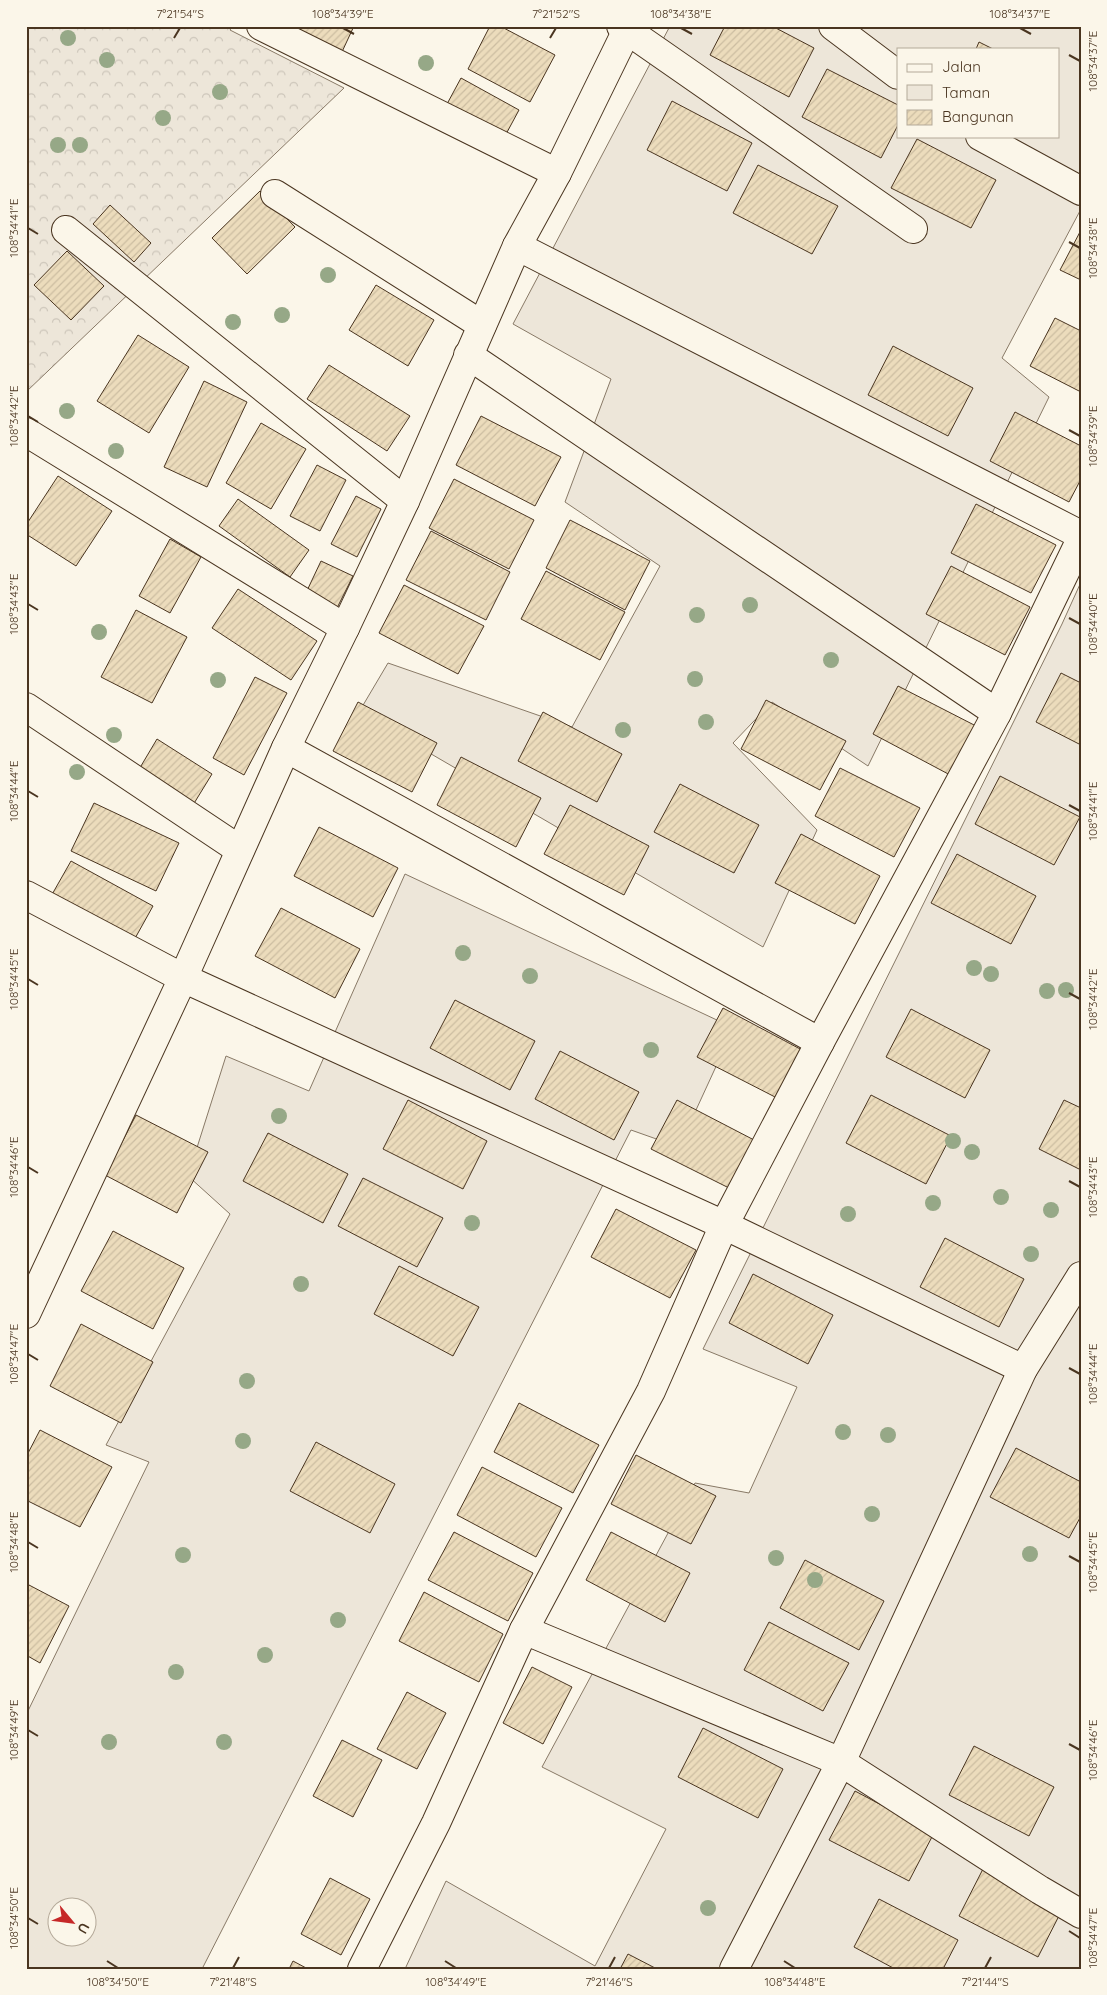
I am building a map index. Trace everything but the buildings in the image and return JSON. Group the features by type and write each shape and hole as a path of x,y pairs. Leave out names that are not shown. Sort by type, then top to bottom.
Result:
{"street":[{"path":"261,26 557,173"},
{"path":"833,26 897,74"},
{"path":"26,1314 183,978 286,748 405,501 517,246 557,173 626,28 913,229"},
{"path":"984,138 1081,192"},
{"path":"275,194 482,325"},
{"path":"66,230 405,501"},
{"path":"362,1969 436,1822 524,1630 651,1391 724,1225 997,713 1081,537 517,246"},
{"path":"468,355 997,713"},
{"path":"26,432 345,628"},
{"path":"26,707 240,850"},
{"path":"286,748 820,1042"},
{"path":"26,895 183,978 724,1225 1023,1369"},
{"path":"734,1969 842,1762 1023,1369 1081,1276"},
{"path":"524,1630 842,1762 1032,1885 1081,1914"}],"green space":[{"path":"26,26 233,26 230,30 344,88 26,392"},
{"path":"670,26 1081,26 1081,209 1002,358 1049,397 868,766 772,702 733,743 817,830 763,947 359,712 388,663 572,727 660,566 565,502 611,379 513,324"},
{"path":"1081,582 1081,1969 405,1969 446,1881 595,1966 666,1829 542,1767 695,1483 749,1493 797,1387 703,1349 1062,624"},
{"path":"405,874 719,1021 736,1023 679,1147 631,1130 202,1969 26,1969 26,1715 149,1462 106,1445 230,1214 188,1176 226,1056 309,1091"}]}
